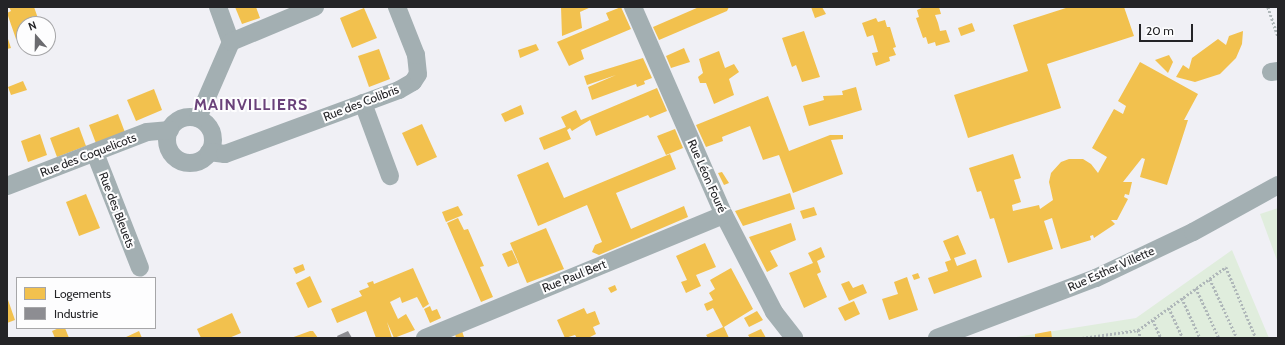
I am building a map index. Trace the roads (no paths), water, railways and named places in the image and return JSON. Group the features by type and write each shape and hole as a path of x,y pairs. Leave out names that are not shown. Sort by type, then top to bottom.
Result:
{"street":[{"path":"198,118 231,42 218,7"},
{"path":"231,42 315,7"},
{"name":"Rue des Colibris","path":"209,152 225,154 399,90 413,82 418,74 416,55 397,7"},
{"name":"Rue Léon Fouré","path":"633,7 724,215 774,312 794,338"},
{"path":"363,103 390,176"},
{"path":"198,118 210,129 212,141 209,152 198,161 184,162 178,158 168,146 170,130 181,119 198,118"},
{"name":"Rue des Coquelicots","path":"7,186 147,132 170,130"},
{"name":"Rue des Bleuets","path":"95,152 140,268"},
{"name":"Rue Esther Villette","path":"938,338 1096,278 1192,232 1278,185"},
{"name":"Rue Paul Bert","path":"425,338 724,215"}],"district":[{"name":"MAINVILLIERS","path":"251,105"}]}
